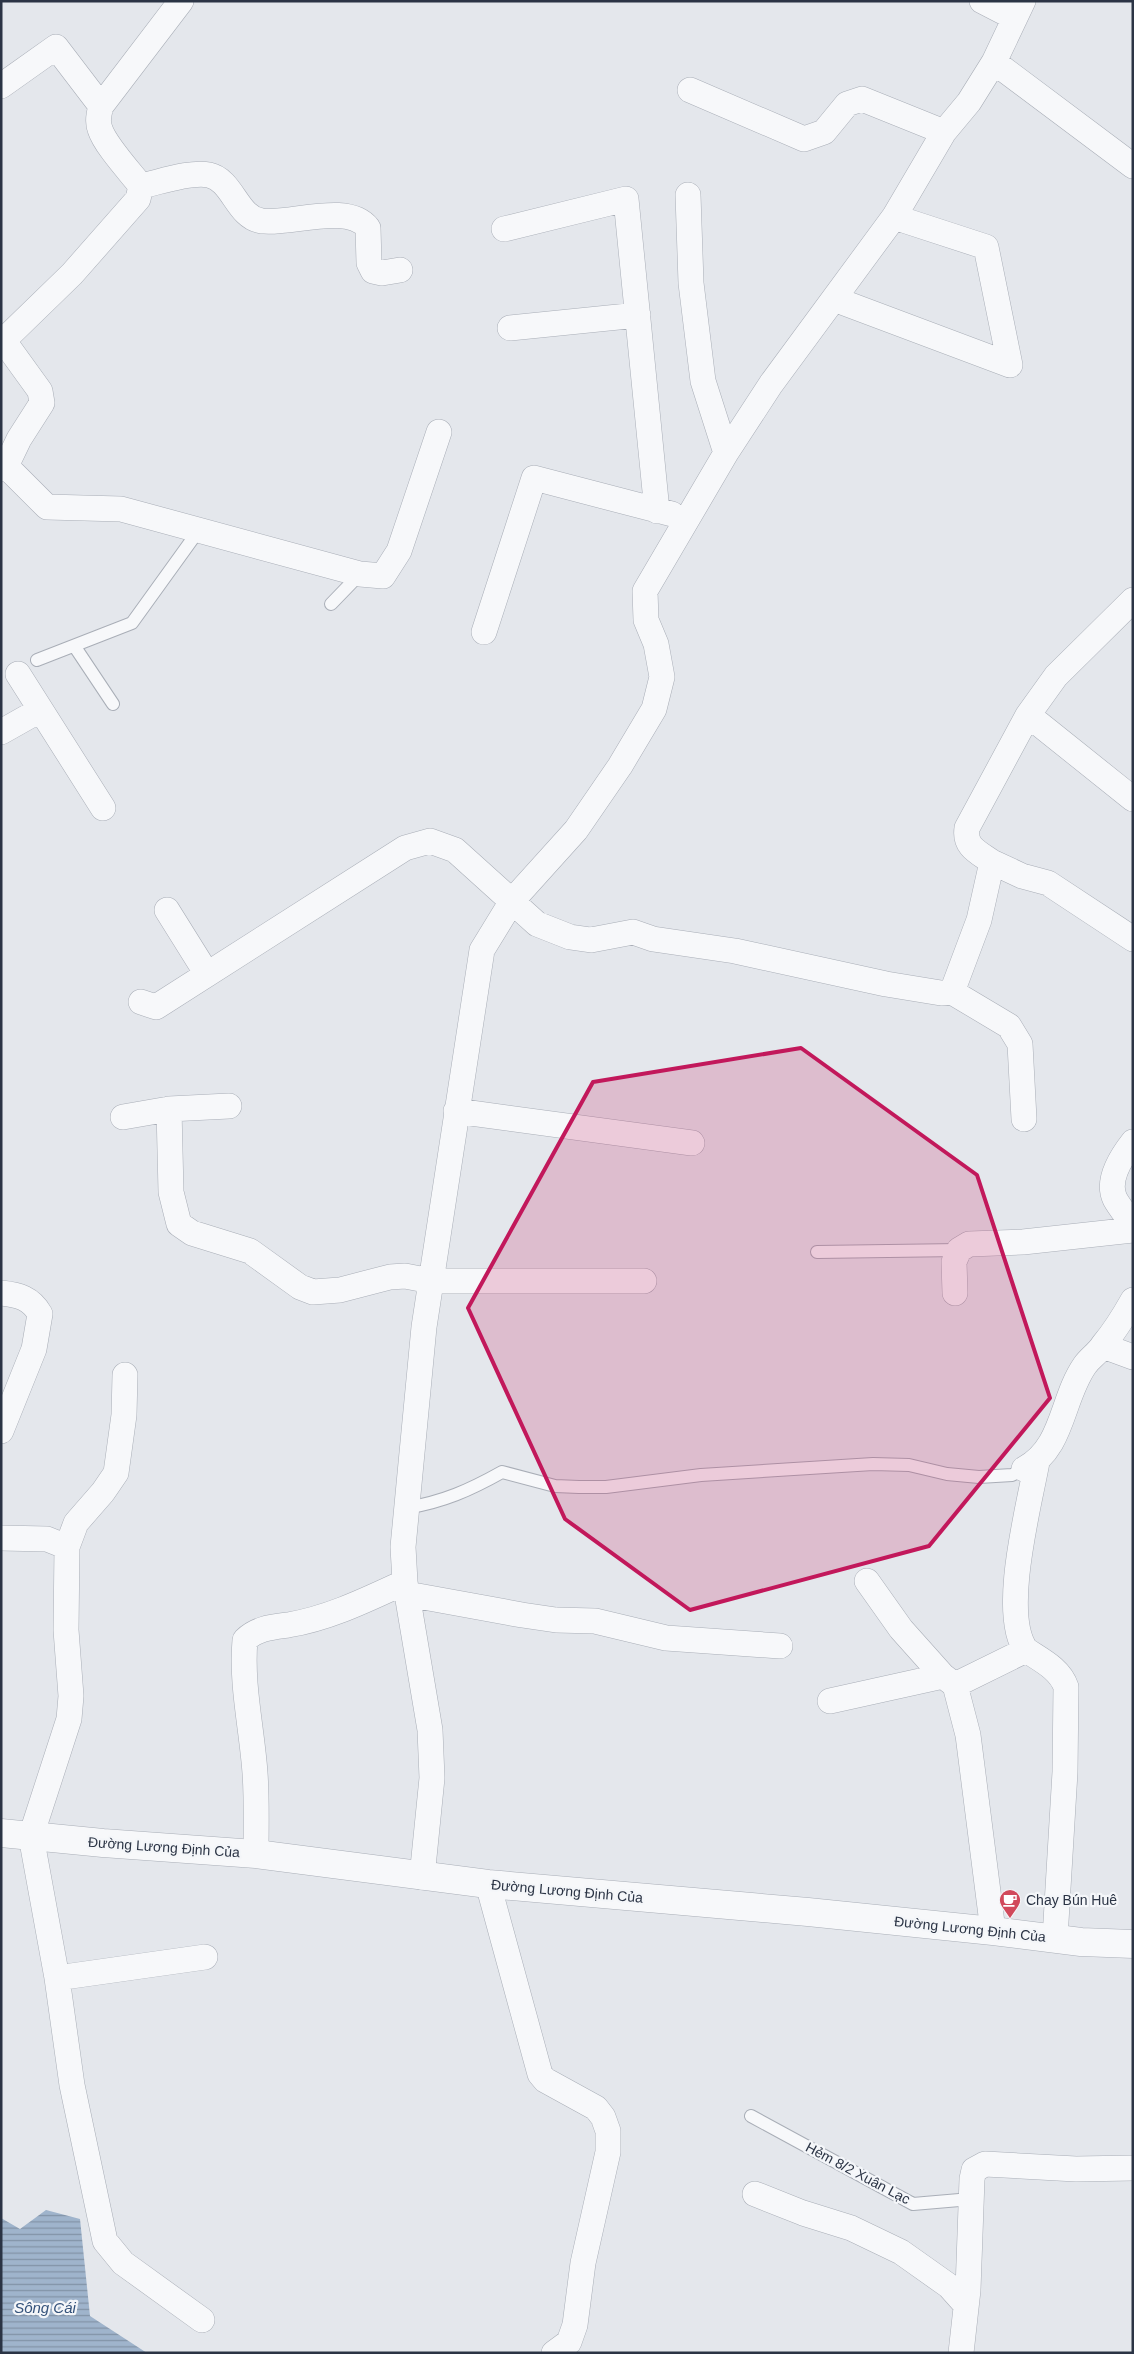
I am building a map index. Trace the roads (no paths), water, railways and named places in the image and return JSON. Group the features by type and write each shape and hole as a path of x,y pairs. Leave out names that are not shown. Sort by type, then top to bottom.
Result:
{"street":[{"path":"141,186 99,128 101,106 181,1"},
{"path":"422,1877 432,1778 430,1730 406,1588 403,1547 424,1327 482,950 512,901 576,830 620,766 654,708 662,677 656,644 646,620 646,591 726,453 771,384 894,217 944,132 969,102 994,62 1019,10 982,1"},
{"path":"1,86 56,47 101,106"},
{"path":"994,62 1133,166"},
{"path":"690,90 804,139 824,132 847,104 862,99 944,132"},
{"path":"141,186 196,174 208,174 221,181 250,216 262,221 333,216 357,218 368,228 369,263 373,271 382,273 400,270"},
{"path":"141,186 138,199 72,274 3,338 40,391 42,403 19,439 4,468 47,508 120,509 360,574 383,576 399,551 439,432"},
{"path":"688,195 691,283 703,381 726,453"},
{"path":"504,230 626,199 657,511"},
{"path":"834,299 1010,365 986,247 894,217"},
{"path":"510,328 638,315"},
{"path":"484,632 534,478 688,518"},
{"path":"1133,600 1056,676 1028,715 967,828 966,836 969,846 992,862 1022,876 1048,883 1133,939"},
{"path":"27,667 40,710 103,808"},
{"path":"1,732 40,710"},
{"path":"1028,715 1133,799"},
{"path":"141,1002 156,1008 405,848 430,841 455,850 537,924 570,937 591,940 633,932 653,939 735,951 886,984 941,993 952,992 1009,1026 1015,1033 1020,1044 1024,1118"},
{"path":"952,992 979,920 992,862"},
{"path":"167,910 207,974"},
{"path":"124,1117 169,1109 229,1106"},
{"path":"169,1109 172,1199 179,1224 192,1233 250,1251 300,1287 313,1292 340,1290 390,1277 405,1276 431,1281 644,1280"},
{"path":"456,1110 692,1143"},
{"path":"1133,1142 1124,1154 1115,1172 1112,1185 1114,1198 1133,1225"},
{"path":"955,1293 954,1262 958,1250 969,1244 1024,1242 1133,1230"},
{"path":"1,1293 15,1295 34,1303 40,1314 34,1349 1,1431"},
{"path":"1055,1938 1065,1772 1066,1687 1064,1680 1057,1672 1026,1650 1022,1644 1016,1624 1014,1588 1031,1466 1063,1419 1072,1388 1085,1365 1103,1346 1133,1300"},
{"path":"1103,1346 1133,1357"},
{"path":"125,1375 124,1415 116,1473 103,1492 76,1522 67,1547 66,1630 71,1696 69,1719 31,1836 57,1978 72,2085 105,2241 123,2263 202,2320"},
{"path":"1,1538 48,1539 67,1547"},
{"path":"866,1581 901,1629 949,1680 968,1735 993,1931"},
{"path":"256,1854 255,1773 247,1707 244,1656 245,1640 252,1633 265,1628 306,1622 406,1588 522,1615 556,1620 595,1620 666,1638 780,1646"},
{"path":"830,1701 949,1680 1026,1650"},
{"name":"Đường Lương Định Của","path":"1,1833 256,1854 422,1877 488,1884 808,1912 1081,1942 1133,1944"},
{"path":"488,1884 540,2074 545,2080 596,2108 603,2117 608,2131 608,2152 584,2263 575,2325 569,2342 554,2353"},
{"path":"57,1978 205,1957"},
{"path":"961,2353 966,2305 974,2170 985,2164 1076,2169 1133,2168"},
{"path":"755,2194 803,2213 852,2228 901,2252 949,2286 966,2305"}],"lane":[{"path":"27,667 132,623 199,530"},
{"path":"331,604 360,574"},
{"path":"75,647 113,704"},
{"path":"817,1252 958,1250"},
{"path":"406,1508 462,1494 502,1472 555,1486 579,1487 606,1486 701,1475 873,1464 909,1465 947,1474 979,1477 1012,1475 1031,1466"},
{"name":"Hẻm 8/2 Xuân Lạc","path":"752,2116 914,2204 971,2199"}],"water":[{"name":"Sông Cái","path":"46,2210 80,2219 90,2316 147,2353 1,2353 1,2218 20,2229"}],"place":[{"name":"Chay Bún Huê","path":"1010,1919"}]}
